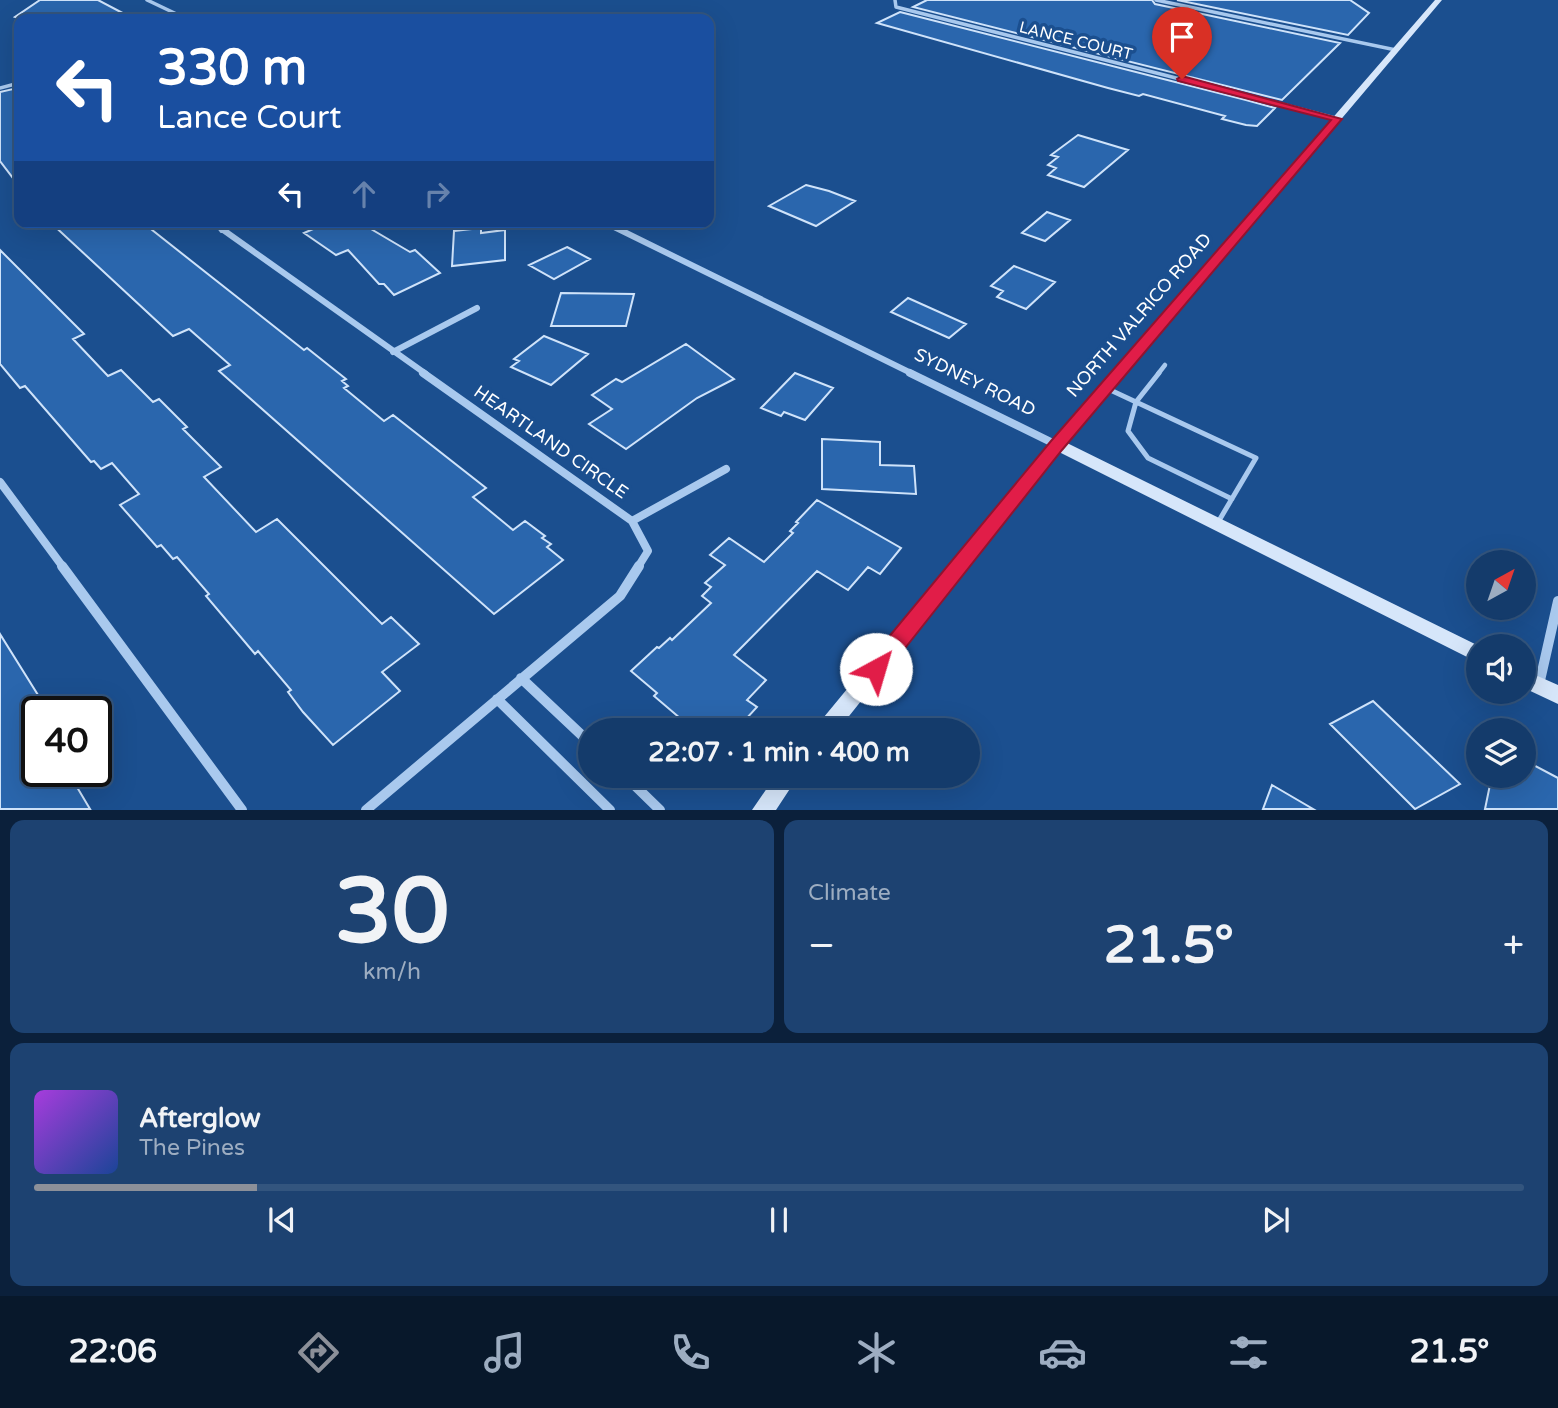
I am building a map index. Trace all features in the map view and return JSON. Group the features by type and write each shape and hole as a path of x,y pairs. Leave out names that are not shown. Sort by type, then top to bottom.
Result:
{"street":[{"path":"147,0 176,14"},
{"name":"LANCE COURT","path":"895,0 896,7 1337,119"},
{"path":"1156,0 1396,50"},
{"name":"NORTH VALRICO ROAD","path":"836,718 1056,445 1439,0"},
{"name":"HEARTLAND CIRCLE","path":"220,228 632,521 648,551 620,596 366,810"},
{"path":"222,230 226,228"},
{"name":"SYDNEY ROAD","path":"616,228 1466,649"},
{"path":"393,352 477,308"},
{"path":"632,521 726,469"},
{"path":"0,482 242,810"},
{"path":"1536,670 1558,601"},
{"path":"521,678 578,732"},
{"path":"1536,684 1558,695"},
{"path":"497,699 610,810"},
{"path":"637,788 660,810"},
{"path":"762,810 779,788"}],"lane":[{"path":"1165,365 1136,402 1128,431 1148,458 1232,499"},
{"path":"1106,388 1256,458 1217,525"}],"building":[{"path":"40,0 98,0 125,14 19,14"},
{"path":"927,0 1152,0 1155,4 1340,43 1282,100 913,7"},
{"path":"1177,0 1350,0 1369,13 1348,35"},
{"path":"900,12 1275,108 1257,126 1246,125 1222,119 1225,116 1143,94 1139,96 1108,88 877,23"},
{"path":"14,90 14,179 0,161 0,92"},
{"path":"1078,135 1128,150 1084,187 1048,175 1056,168 1048,165 1058,157 1051,155"},
{"path":"806,185 855,201 816,226 769,206"},
{"path":"1047,212 1070,220 1045,241 1022,233"},
{"path":"56,228 150,228 304,350 307,348 346,379 342,381 348,386 344,388 384,421 393,415 486,488 473,497 513,530 525,521 545,536 542,538 551,544 547,547 563,560 494,614 219,371 230,365 189,329 173,336"},
{"path":"315,228 369,228 410,252 415,250 440,273 394,295 384,284 379,284 348,250 336,255 304,233"},
{"path":"481,228 481,233 505,230 505,260 452,266 454,231"},
{"path":"567,247 590,259 554,279 529,265"},
{"path":"0,250 84,334 73,339 108,376 121,370 153,402 159,399 187,427 183,429 221,467 204,477 256,532 277,519 382,624 391,617 419,644 382,672 400,691 333,745 303,712 288,692 291,690 258,651 255,654 177,557 173,559 161,545 157,547 120,505 139,494 112,463 101,469 94,461 91,462 25,386 20,388 0,364"},
{"path":"1014,266 1055,282 1026,309 997,297 1003,291 991,286"},
{"path":"561,293 634,294 626,326 551,326"},
{"path":"908,298 966,324 949,338 891,312"},
{"path":"544,336 588,354 551,385 511,367 519,361 514,359"},
{"path":"686,344 734,379 697,398 626,449 589,424 612,409 592,395 616,379 622,382"},
{"path":"795,373 833,388 805,420 784,412 781,416 761,408"},
{"path":"822,439 880,442 880,465 914,466 916,494 822,489"},
{"path":"817,500 901,548 880,574 868,567 848,590 817,571 734,655 766,680 747,700 757,707 747,718 680,718 654,696 657,693 631,671 657,647 670,638 672,640 711,603 702,596 711,587 705,583 725,565 710,555 729,538 764,562 793,533 790,531 798,523 796,522"},
{"path":"0,634 39,696 21,696 21,787 77,787 90,809 0,809"},
{"path":"1373,701 1460,784 1415,809 1330,724"},
{"path":"1536,766 1558,778 1558,809 1485,809 1489,788 1536,788"},
{"path":"1272,785 1313,809 1263,809"}],"route":[{"path":"876,669 1056,445 1337,119 1182,79"}]}
